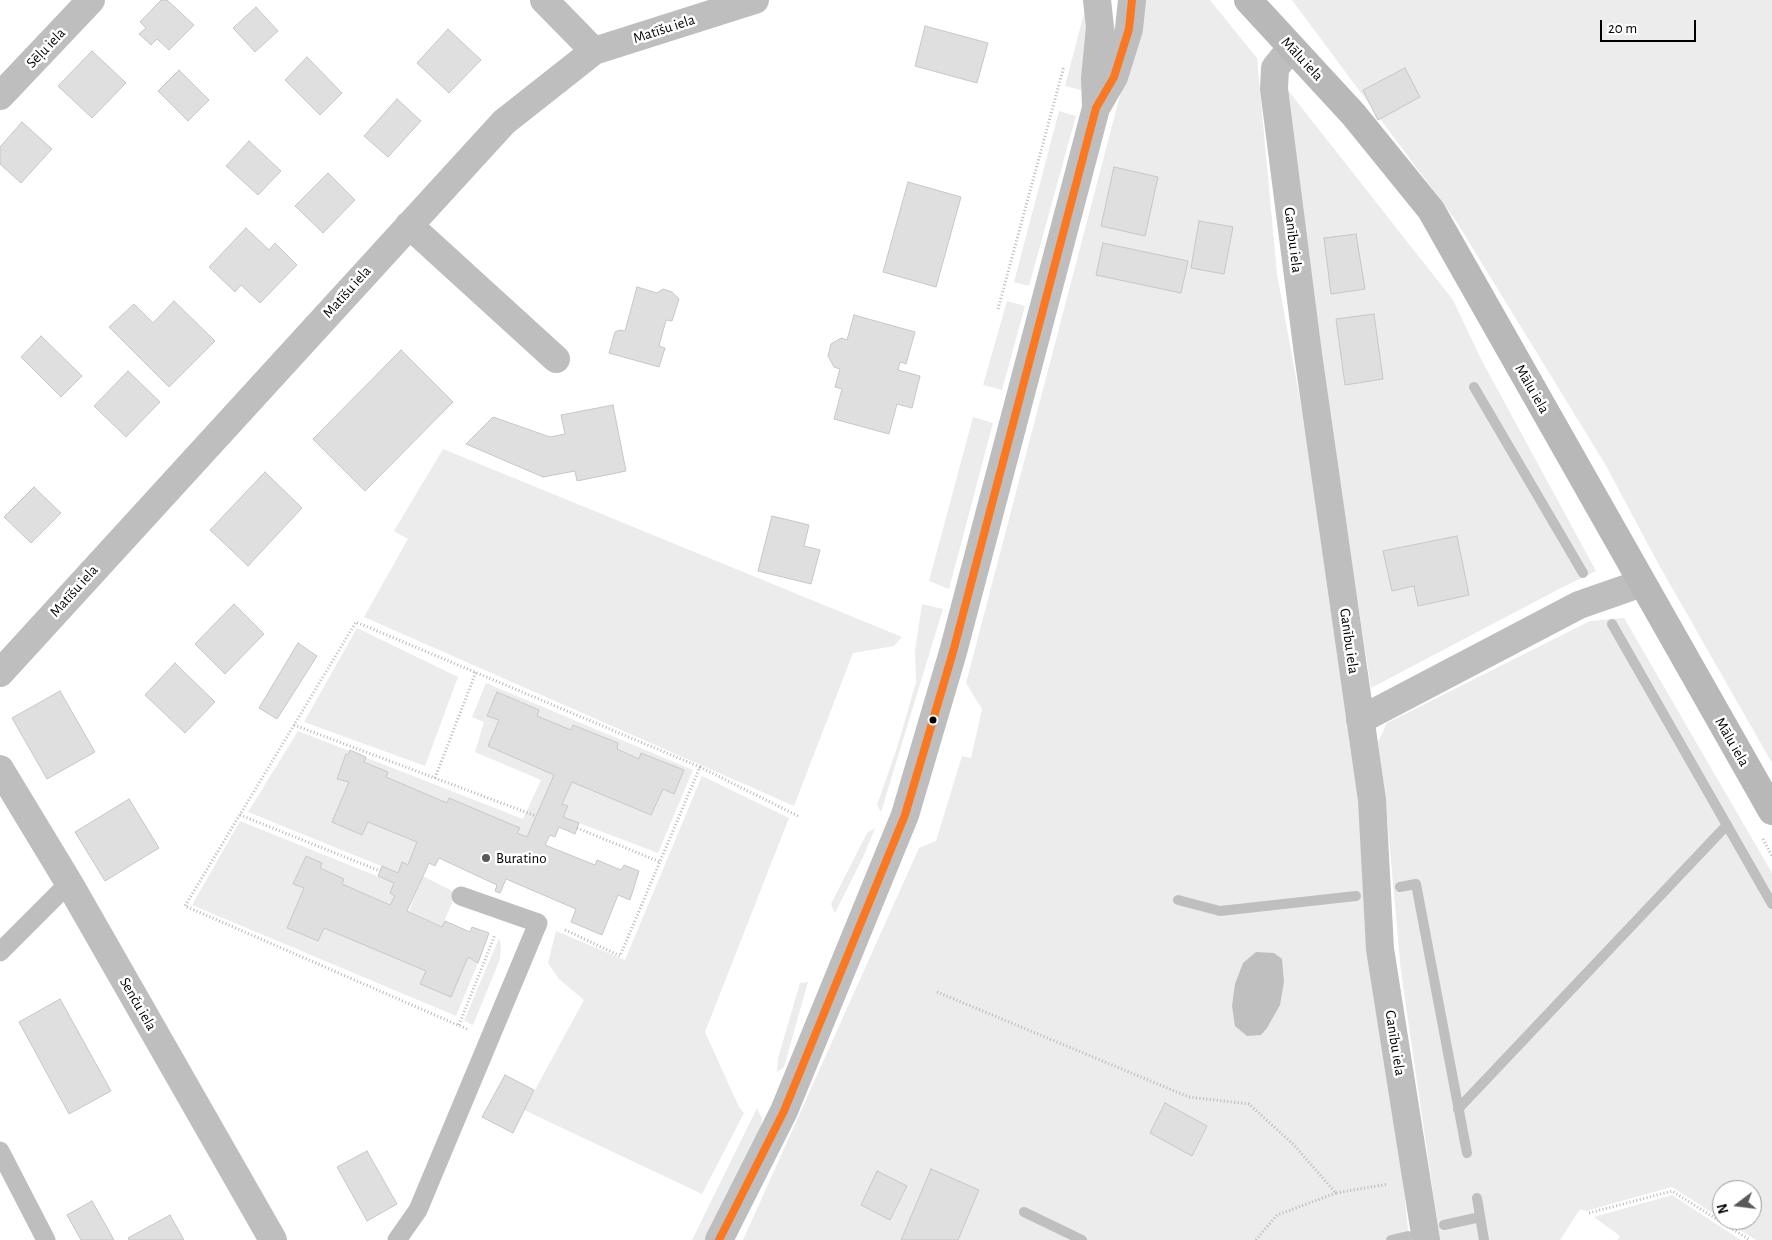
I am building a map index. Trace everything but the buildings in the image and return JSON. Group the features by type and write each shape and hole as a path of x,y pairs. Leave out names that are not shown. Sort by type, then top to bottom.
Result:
{"main road":[{"name":"Mālu iela","path":"1248,0 1354,115 1431,210 1772,811"}],"street":[{"name":"Sēļu iela","path":"0,96 91,0"},
{"path":"544,0 594,51"},
{"name":"Matīšu iela","path":"0,672 504,122 594,51 755,0"},
{"path":"1096,108 1095,78 1100,28 1097,0"},
{"path":"719,1240 784,1111 905,815 953,652 1096,108 1114,77 1129,29 1132,0"},
{"name":"Ganību iela","path":"1291,48 1275,68 1274,89 1308,354 1372,800 1380,949 1426,1240"},
{"path":"409,225 556,359"},
{"path":"1360,720 1579,605 1642,583"},
{"name":"Senču iela","path":"0,769 69,883 273,1240"}],"lane":[{"path":"0,952 69,883"},
{"path":"397,1240 418,1210 538,923 461,896"},
{"path":"0,1151 46,1240"}],"path":[{"path":"998,309 1066,58"},
{"path":"489,1038 185,906 356,622 700,767 798,816"},
{"path":"435,778 476,672"},
{"path":"294,725 536,816"},
{"path":"538,923 564,930 620,956 700,767"},
{"path":"240,815 380,871"},
{"path":"577,828 660,862"},
{"path":"459,1025 505,912"},
{"path":"937,992 1188,1097 1249,1104 1294,1146 1336,1193"},
{"path":"1256,1240 1277,1214 1336,1193 1416,1180"},
{"path":"1589,1213 1672,1191 1750,1240"}],"shaded area":[{"path":"1145,0 1210,0 1257,58 1277,274 1333,601 1380,949 1409,1240 743,1240 919,848 936,841 962,756 971,758 982,709 966,683"},
{"path":"1292,0 1772,0 1772,763 1659,565 1605,464 1456,221"},
{"path":"1087,2 1088,45 1081,90 1065,86"},
{"path":"1287,89 1453,300 1481,359 1596,571 1371,688 1294,189"},
{"path":"1059,111 1076,116 1029,286 1014,282"},
{"path":"1007,301 1025,306 1002,390 983,385"},
{"path":"973,417 993,423 949,589 929,581"},
{"path":"443,449 902,637 894,646 853,653 794,806 364,617 408,539 394,531"},
{"path":"922,604 943,609 881,812 877,805 897,748 916,682 915,651"},
{"path":"1624,618 1772,873 1772,1240 1756,1240 1740,1230 1762,1230 1762,1180 1712,1180 1712,1213 1672,1187 1586,1211 1580,1209 1560,1240 1440,1240 1401,972 1385,795 1378,742 1387,723 1590,621"},
{"path":"357,628 458,677 425,766 304,722"},
{"path":"486,683 693,770 658,853 563,817 568,806 562,804 572,782 651,815 663,789 674,794 684,770 642,753 639,759 617,749 618,743 573,725 571,730 537,716 538,710 497,692 487,716 499,720 488,746 554,775 527,837 517,833 520,828 449,798 447,803 386,777 388,772 347,754 337,778 349,782 332,822 362,835 368,822 417,842 408,865 402,863 398,873 248,812 298,731 523,819 541,780 475,752 484,722 472,717"},
{"path":"702,776 789,818 705,1032 739,1107 744,1113 702,1194 524,1110 584,1000 559,979 548,963 556,931 625,960"},
{"path":"240,821 394,883 390,893 395,896 390,905 342,884 344,879 320,868 321,863 306,856 293,884 304,888 288,929 318,941 324,928 426,971 421,984 468,957 478,963 456,1016 192,905"},
{"path":"875,828 865,853 835,913 831,904 867,833"},
{"path":"423,876 456,893 442,927 409,911"},
{"path":"499,938 501,946 500,959 473,1025 464,1021"},
{"path":"1256,952 1274,953 1282,959 1284,982 1280,1005 1267,1028 1261,1035 1247,1036 1235,1026 1232,1006 1235,984 1243,963"},
{"path":"808,982 784,1067 777,1072 778,1058 800,983"},
{"path":"757,1108 762,1119 760,1131 707,1240 692,1240"},
{"path":"1672,1195 1712,1221 1712,1230 1726,1230 1741,1240 1618,1240 1620,1236 1594,1217"}],"waterway":[{"path":"1474,387 1583,573"},
{"path":"1612,624 1772,904"},
{"path":"1458,1109 1727,825"},
{"path":"1400,887 1416,884 1467,1153"},
{"path":"1178,900 1220,911 1356,896"},
{"path":"1477,1198 1484,1240"},
{"path":"1024,1212 1082,1240"},
{"path":"1444,1225 1480,1217"},
{"path":"1391,1240 1408,1236"}],"transit line":[{"path":"719,1240 784,1111 905,815 953,652 1096,108 1114,77 1129,29 1132,0"}],"place":[{"name":"Buratino","path":"486,858"}]}
